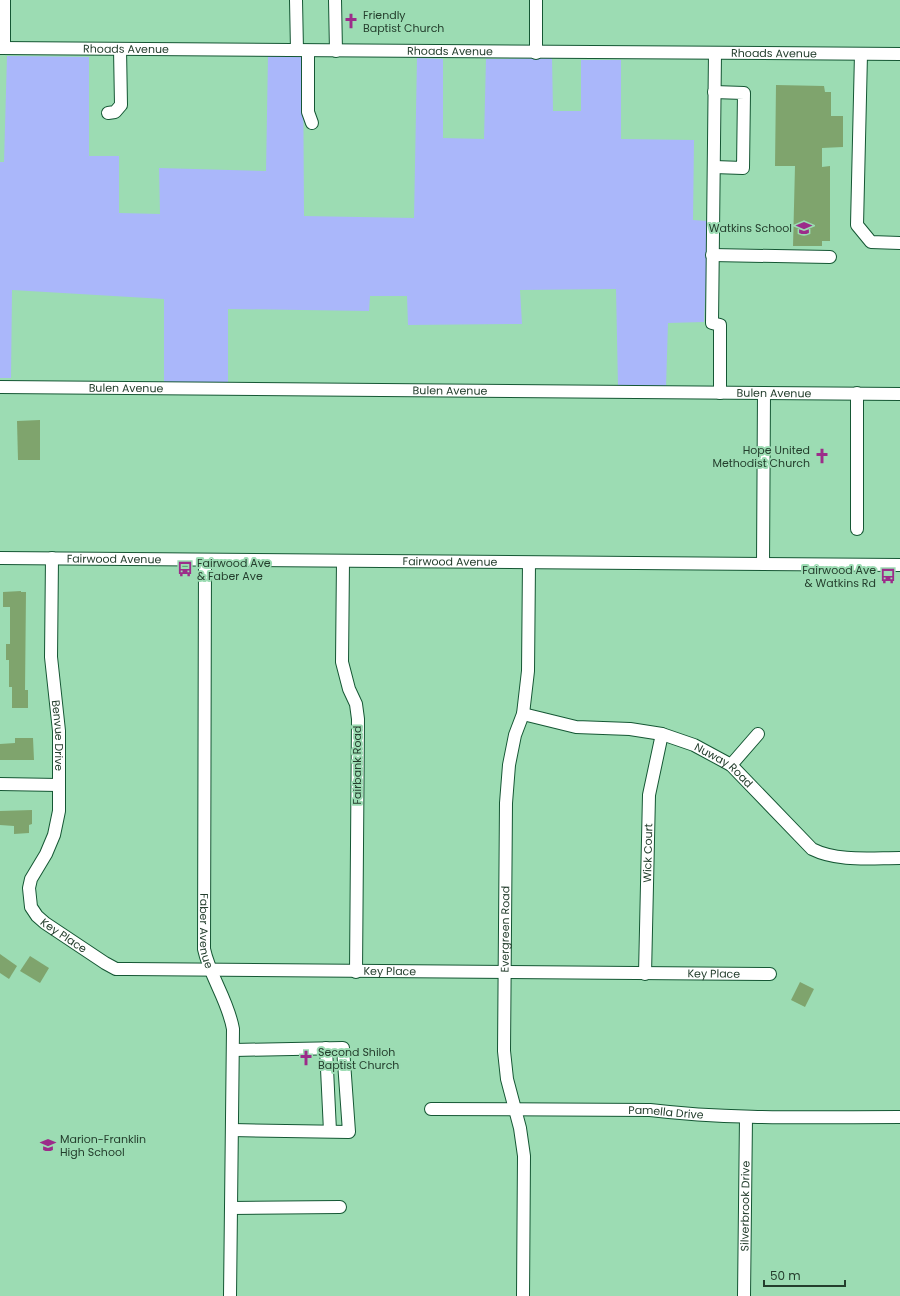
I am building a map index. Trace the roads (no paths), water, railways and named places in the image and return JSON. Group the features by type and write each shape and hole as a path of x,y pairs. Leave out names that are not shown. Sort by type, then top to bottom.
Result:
{"street":[{"path":"2,48 4,0"},
{"path":"296,0 308,112 312,123"},
{"path":"335,0 336,51"},
{"path":"536,0 536,53"},
{"name":"Rhoads Avenue","path":"2,48 536,53 900,54"},
{"path":"108,113 115,112 121,105 120,49"},
{"path":"715,53 712,323 720,326 720,393"},
{"path":"861,54 857,225 870,242 900,243"},
{"path":"714,92 744,93 743,168 714,167"},
{"path":"712,255 830,257"},
{"name":"Bulen Avenue","path":"0,387 900,394"},
{"path":"763,564 764,393"},
{"path":"857,393 857,529"},
{"name":"Fairwood Avenue","path":"0,558 205,561 900,565"},
{"name":"Benvue Drive","path":"31,907 29,888 31,879 46,854 54,835 59,811 59,731 51,657 52,558"},
{"name":"Faber Avenue","path":"205,561 203,927 204,949 211,970 229,1008 233,1029 234,1050 230,1296"},
{"name":"Fairbank Road","path":"343,561 342,662 349,689 356,704 358,719 356,972"},
{"name":"Evergreen Road","path":"523,1296 524,1156 520,1128 507,1079 504,1051 506,803 515,735 523,714 528,671 529,563"},
{"name":"Nuway Road","path":"523,714 576,727 630,729 662,734 694,745 731,765 812,849 823,855 834,857 900,858"},
{"name":"Wick Court","path":"645,974 649,795 662,734"},
{"path":"731,765 758,734"},
{"path":"0,784 58,785"},
{"name":"Key Place","path":"31,907 37,916 45,923 116,969 770,974"},
{"path":"326,1048 330,1131"},
{"path":"232,1130 349,1132 343,1048 234,1050"},
{"name":"Pamella Drive","path":"431,1109 650,1110 680,1114 746,1117 900,1117"},
{"name":"Silverbrook Drive","path":"744,1296 746,1117"},
{"path":"231,1208 340,1207"}],"place":[{"name":"Friendly Baptist Church","path":"351,21"},
{"name":"Watkins School","path":"804,228"},
{"name":"Hope United Methodist Church","path":"822,456"},
{"name":"Fairwood Ave & Faber Ave","path":"185,569"},
{"name":"Fairwood Ave & Watkins Rd","path":"888,576"},
{"name":"Second Shiloh Baptist Church","path":"306,1058"},
{"name":"Marion-Franklin High School","path":"48,1145"}]}
